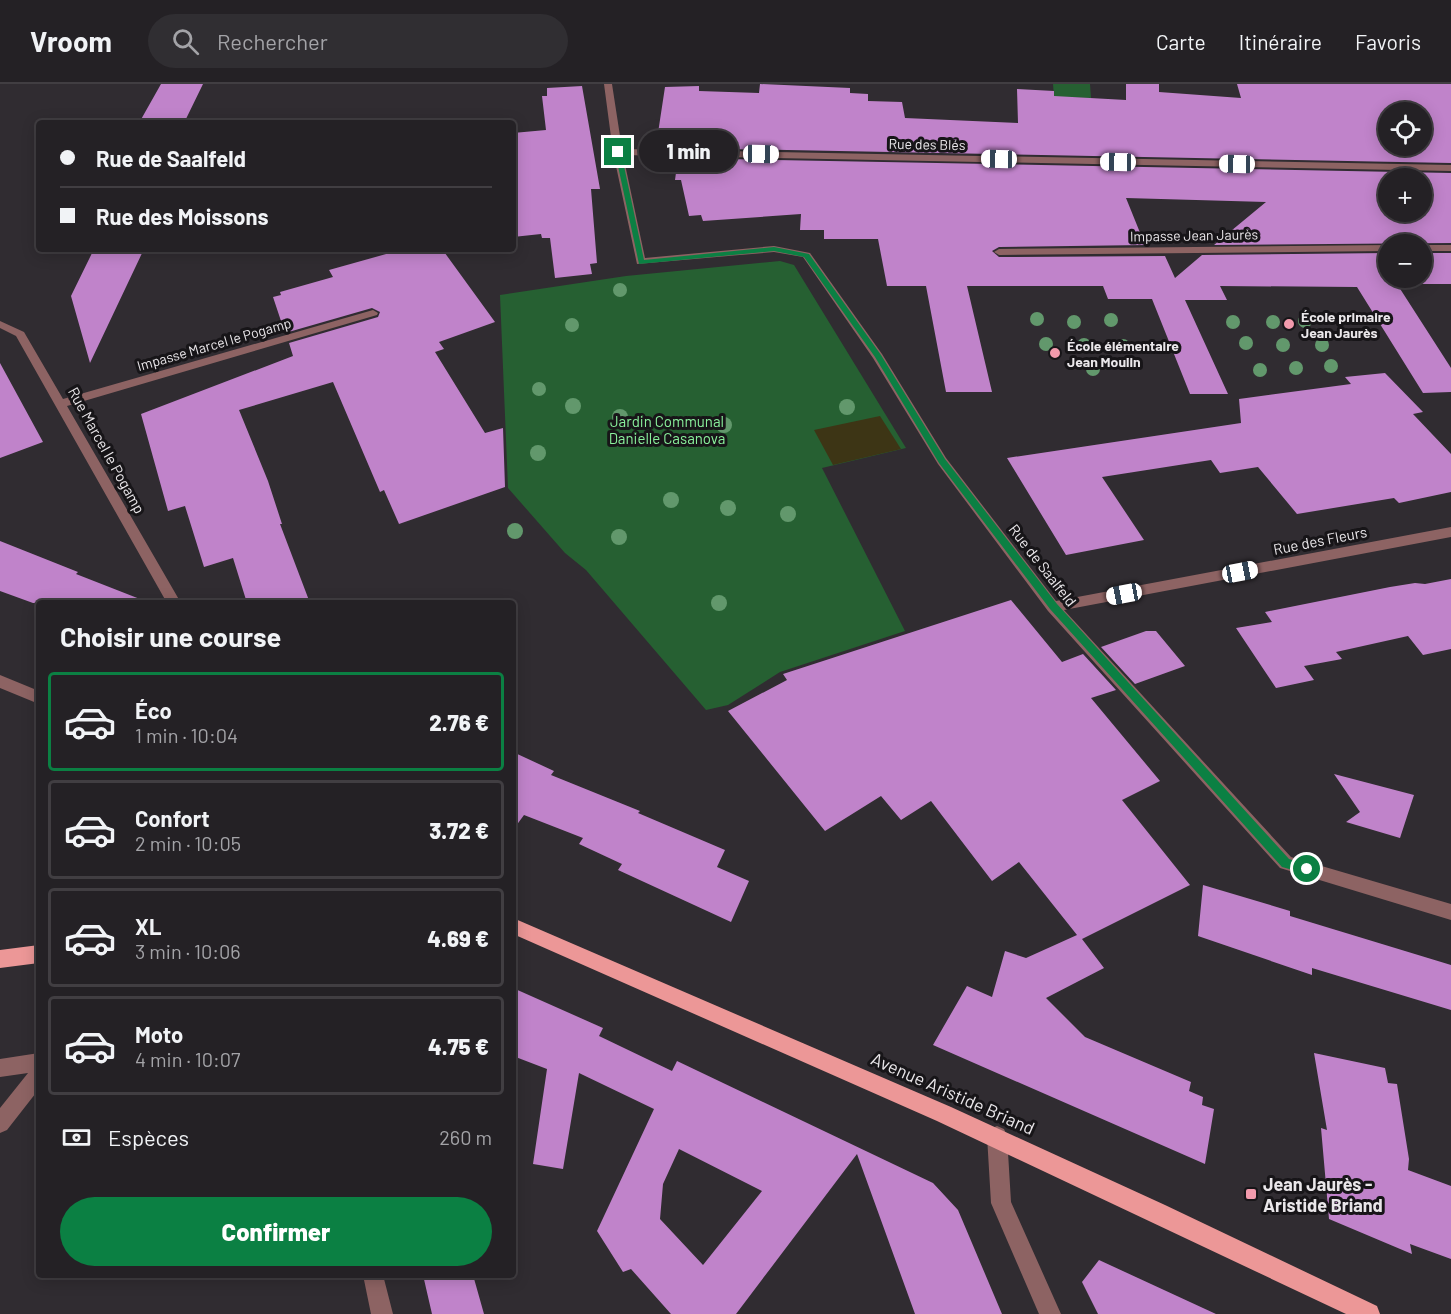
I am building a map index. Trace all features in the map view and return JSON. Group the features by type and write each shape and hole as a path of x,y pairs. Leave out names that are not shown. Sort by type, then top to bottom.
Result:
{"main road":[{"name":"Avenue Aristide Briand","path":"516,927 730,1017 997,1136 1369,1314"},
{"path":"0,959 36,954"}],"street":[{"path":"608,84 618,152"},
{"name":"Rue des Blés","path":"618,152 1451,168"},
{"name":"Rue de Saalfeld","path":"618,152 641,262 774,249 806,255 878,357 942,461 1053,607 1286,863 1451,912"},
{"name":"Impasse Jean Jaurès","path":"999,252 1378,248"},
{"path":"1432,248 1451,248"},
{"name":"Impasse Marcel le Pogamp","path":"62,403 374,313"},
{"name":"Rue Marcel le Pogamp","path":"0,324 20,334 62,403 172,600"},
{"name":"Rue des Fleurs","path":"1053,607 1451,532"},
{"path":"0,681 36,697"},
{"path":"0,1068 36,1062"},
{"path":"0,1123 36,1078"},
{"path":"997,1136 1001,1203 1050,1314"},
{"path":"374,1278 382,1314"}],"green space":[{"path":"1053,84 1090,84 1091,98 1054,97"},
{"name":"Jardin Communal Danielle Casanova","path":"780,261 794,265 906,448 822,468 905,631 780,672 728,705 706,710 586,570 565,553 508,488 500,295 626,276"}],"sand":[{"path":"880,416 901,449 833,465 814,430"}],"building":[{"path":"161,84 203,84 185,120 141,120"},
{"path":"760,84 850,88 850,93 868,94 868,101 902,102 905,118 1018,123 1017,89 1054,91 1054,96 1126,100 1126,84 1159,84 1159,92 1241,98 1237,84 1451,84 1451,163 679,148 681,133 658,133 665,87 699,86 699,91 759,93"},
{"path":"582,86 600,189 591,189 597,263 590,264 592,274 555,278 550,238 542,238 541,234 516,237 516,133 546,130 542,96 547,96 547,88"},
{"path":"678,158 1378,172 1378,222 1432,222 1432,173 1451,173 1451,243 1432,243 1432,234 1378,234 1378,244 1214,245 1266,202 1126,198 1145,245 999,247 992,251 999,257 1165,256 1175,278 1202,255 1378,253 1378,288 1400,288 1451,368 1451,392 1423,393 1357,287 1220,286 1227,300 1185,300 1228,394 1190,394 1152,299 1108,299 1103,286 967,286 992,392 946,392 926,286 887,286 878,239 824,239 824,230 800,230 801,214 703,221 701,215 689,216 681,180 675,180"},
{"path":"93,252 143,252 90,363 71,296"},
{"path":"393,252 444,252 495,322 439,342 444,349 435,352 485,433 503,428 505,487 399,524 384,490 380,492 333,382 239,410 268,481 282,524 280,524 309,600 246,600 233,558 204,567 185,506 168,511 141,414 293,356 289,343 378,317 380,312 372,308 285,333 273,297 281,295 280,292 333,277 329,270"},
{"path":"1432,253 1451,253 1451,284 1432,284"},
{"path":"0,363 43,442 0,458"},
{"path":"1385,373 1423,412 1413,414 1451,454 1451,492 1399,503 1394,498 1297,514 1258,467 1220,473 1211,460 1102,477 1144,540 1066,555 1007,458 1241,423 1239,399 1351,384 1345,377"},
{"path":"0,541 142,600 36,600 36,603 33,603 0,591"},
{"path":"1451,579 1451,649 1423,655 1408,636 1336,652 1342,659 1304,666 1314,680 1276,688 1236,628 1272,622 1265,612 1390,587"},
{"path":"1011,600 1062,662 1083,654 1116,690 1091,698 1160,781 1122,800 1190,885 1082,939 1104,968 1046,998 1085,1037 1191,1082 1189,1091 1203,1097 1202,1105 1214,1109 1205,1164 933,1045 967,986 992,997 1005,951 1026,958 1077,935 1019,862 992,881 931,801 901,820 881,796 825,831 728,711 787,680 783,674"},
{"path":"1146,631 1156,631 1185,666 1135,684 1101,647"},
{"path":"516,753 554,771 551,775 640,811 638,813 725,850 717,867 749,881 731,922 618,870 622,864 579,844 583,838 524,815 516,826"},
{"path":"1334,774 1414,795 1400,838 1346,822 1360,812"},
{"path":"1203,885 1290,911 1290,916 1451,965 1451,1010 1312,968 1312,975 1198,936"},
{"path":"516,989 603,1028 599,1036 672,1071 677,1061 933,1183 958,1210 1002,1314 915,1314 857,1154 736,1314 671,1314 631,1269 623,1272 597,1231 654,1109 579,1073 563,1169 533,1164 547,1069 516,1057","holes":["679,1149 762,1191 703,1265 660,1219 663,1184"]},
{"path":"1314,1053 1385,1068 1388,1083 1397,1084 1409,1159 1408,1170 1451,1186 1451,1259 1410,1244 1412,1254 1329,1219 1321,1128 1327,1130"},
{"path":"1099,1260 1216,1314 1098,1314 1082,1282"},
{"path":"424,1278 474,1278 484,1314 432,1314"}],"place":[{"name":"École primaire Jean Jaurès","path":"1289,324"},
{"name":"École élémentaire Jean Moulin","path":"1055,353"},
{"name":"Jean Jaurès - Aristide Briand","path":"1251,1194"}],"route":[{"path":"618,152 641,262 774,249 806,255 878,357 942,461 1053,607 1286,863 1307,869"}]}
